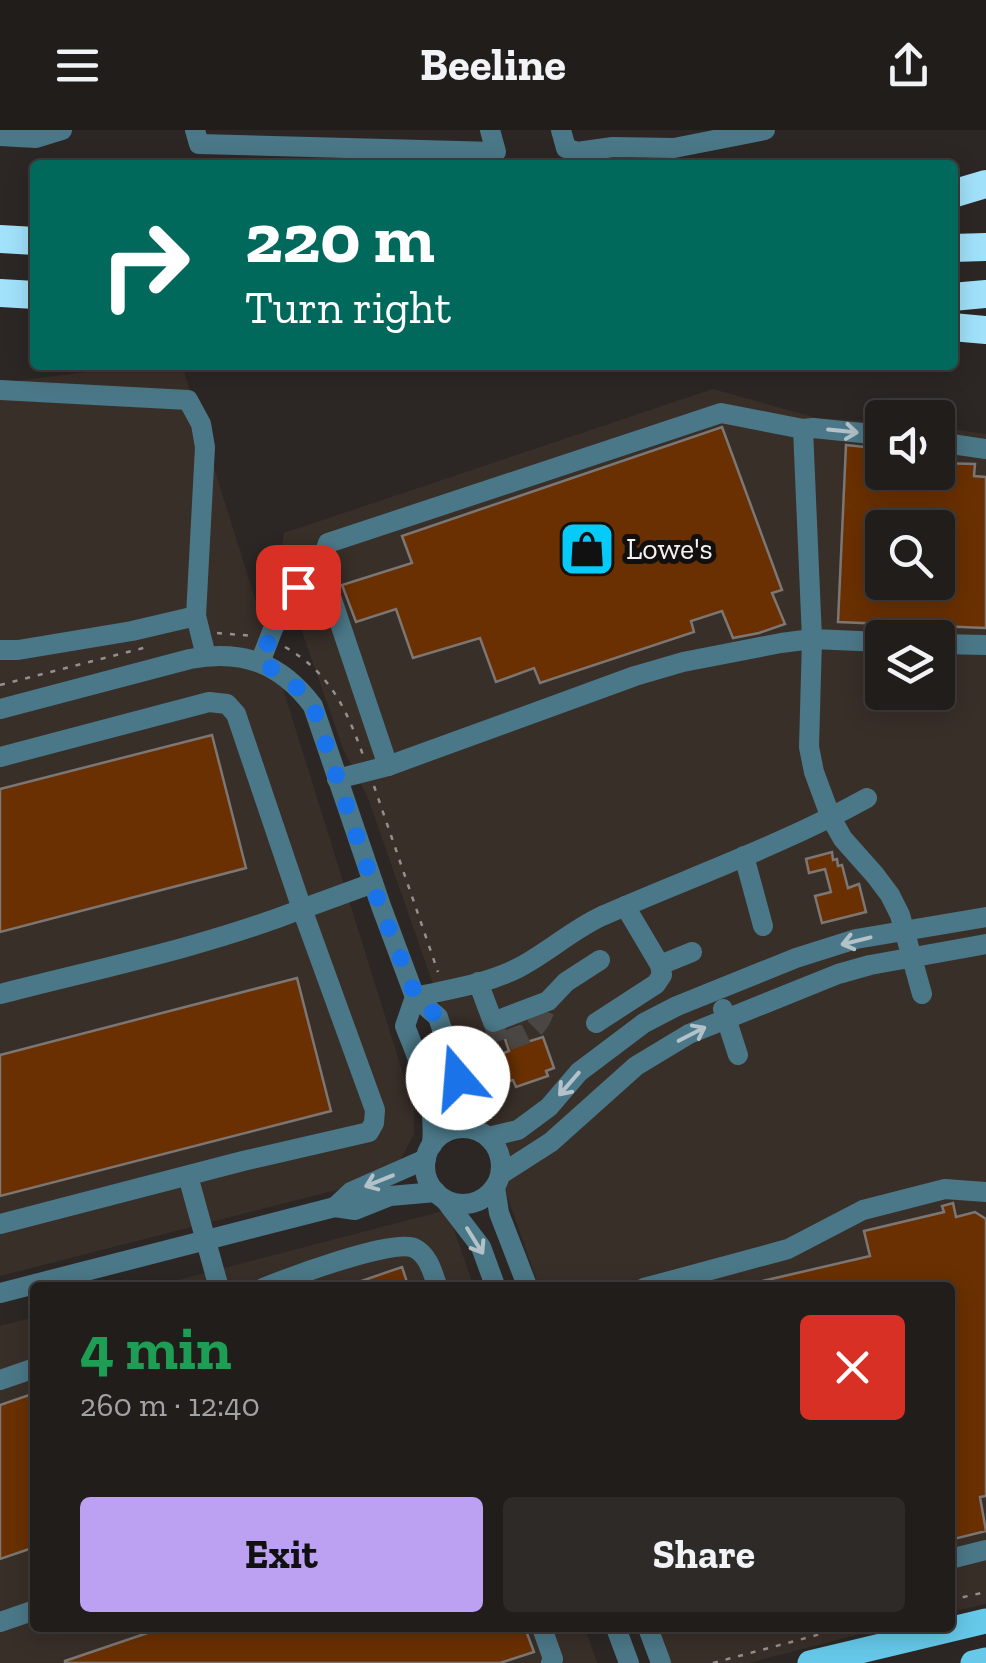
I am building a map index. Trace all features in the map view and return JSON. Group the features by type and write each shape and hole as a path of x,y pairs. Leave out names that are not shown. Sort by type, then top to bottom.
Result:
{"highway":[{"path":"958,192 986,184"},
{"path":"0,239 30,241"},
{"path":"958,248 986,246"},
{"path":"0,293 30,295"},
{"path":"958,296 986,294"},
{"path":"958,327 986,330"}],"main road":[{"path":"955,1628 986,1621"},
{"path":"810,1663 940,1632"},
{"path":"973,1663 986,1660"}],"street":[{"path":"0,136 36,138 62,130"},
{"path":"195,130 198,144 496,152 490,130"},
{"path":"561,130 566,148 577,152 612,147 674,148 765,130"},
{"path":"0,390 188,400 201,424 205,447 198,625 206,656"},
{"path":"378,768 323,572 328,542 721,413 803,430 865,433"},
{"path":"803,430 812,640 809,747 814,772 831,818 890,895 905,931 922,994"},
{"path":"955,444 986,449"},
{"path":"260,662 284,604 298,587 323,572"},
{"path":"0,650 198,625"},
{"path":"337,780 683,662 781,643 865,642"},
{"path":"955,644 986,645"},
{"path":"0,709 206,656 238,656 260,662 300,689 313,706 416,997 438,1017 481,1133 500,1154 499,1214 526,1282"},
{"path":"0,757 209,702 227,704 236,714 374,1110 369,1132 0,1224"},
{"path":"416,997 516,969 593,921 775,844 866,798"},
{"path":"744,856 763,926"},
{"path":"0,994 182,948 259,925 373,883"},
{"path":"596,1023 656,984 662,975 625,906"},
{"path":"335,1207 351,1192 429,1152 440,1136 450,1130 518,1130 549,1108 579,1072 644,1023 677,1006 796,958 856,940 986,916"},
{"path":"43,1282 335,1207 355,1210 390,1196 440,1196 456,1204 478,1202 498,1180 550,1142 636,1066 689,1034 838,974 986,944"},
{"path":"544,952 566,982"},
{"path":"660,965 692,952"},
{"path":"478,982 492,1022 548,1001 566,982 600,960"},
{"path":"717,991 738,1055"},
{"path":"416,997 405,1026 428,1086 432,1111 425,1171 429,1182 480,1247 494,1282"},
{"path":"188,1176 217,1282"},
{"path":"666,1282 788,1249 863,1210 945,1189 985,1193"},
{"path":"281,1282 378,1250 402,1246 415,1248 426,1258 436,1282"},
{"path":"0,1293 30,1285"},
{"path":"0,1380 30,1370"},
{"path":"955,1558 986,1550"},
{"path":"0,1622 30,1612"},
{"path":"543,1632 551,1663"},
{"path":"617,1632 629,1663"},
{"path":"649,1632 661,1663"}],"path":[{"path":"198,625 250,635 294,652 340,698 378,768 444,990"},
{"path":"0,685 163,642"},
{"path":"955,1599 986,1592"},
{"path":"713,1663 828,1632"}],"shaded area":[{"path":"103,370 184,370 414,1109 414,1134 397,1166 352,1186 0,1276 0,383"},
{"path":"713,389 817,418 865,421 865,490 955,490 955,429 986,434 986,1604 955,1611 955,1282 537,1282 368,798 344,751 282,575 284,533"},
{"path":"447,1210 472,1282 170,1282"},
{"path":"30,1318 30,1632 586,1632 597,1663 0,1663 0,1326"},
{"path":"659,1632 868,1632 749,1663 671,1663"}],"building":[{"name":"Lowe's","path":"722,427 782,590 772,593 785,624 733,638 722,611 691,621 694,632 540,683 534,668 496,682 480,638 413,658 396,609 356,622 342,585 412,563 402,536"},
{"path":"846,445 865,447 865,490 955,490 955,463 975,464 974,476 986,477 986,628 955,627 955,620 865,620 865,623 838,622"},
{"path":"212,735 246,868 0,932 0,789"},
{"path":"832,852 833,860 842,865 848,888 859,884 866,912 822,923 815,896 831,892 825,869 809,873 806,859"},
{"path":"297,978 331,1111 0,1196 0,1055"},
{"path":"519,1027 524,1043 543,1037 554,1068 546,1071 548,1076 516,1087 501,1054 509,1051 503,1033"},
{"path":"953,1203 956,1217 975,1212 986,1219 986,1496 980,1497 986,1531 955,1539 955,1282 758,1282 870,1256 864,1231 944,1212 942,1206"},
{"path":"402,1267 407,1282 359,1282"},
{"path":"30,1395 30,1549 0,1559 0,1405"},
{"path":"150,1632 526,1632 534,1652 500,1663 65,1661"}],"tunnel":[{"path":"493,1022 500,1043 519,1036 536,1026 548,1001"}],"place":[{"name":"Lowe's","path":"587,549"}],"route":[{"path":"298,587 284,604 260,662 284,675 313,706 380,906 416,997 438,1017 458,1078"}]}
